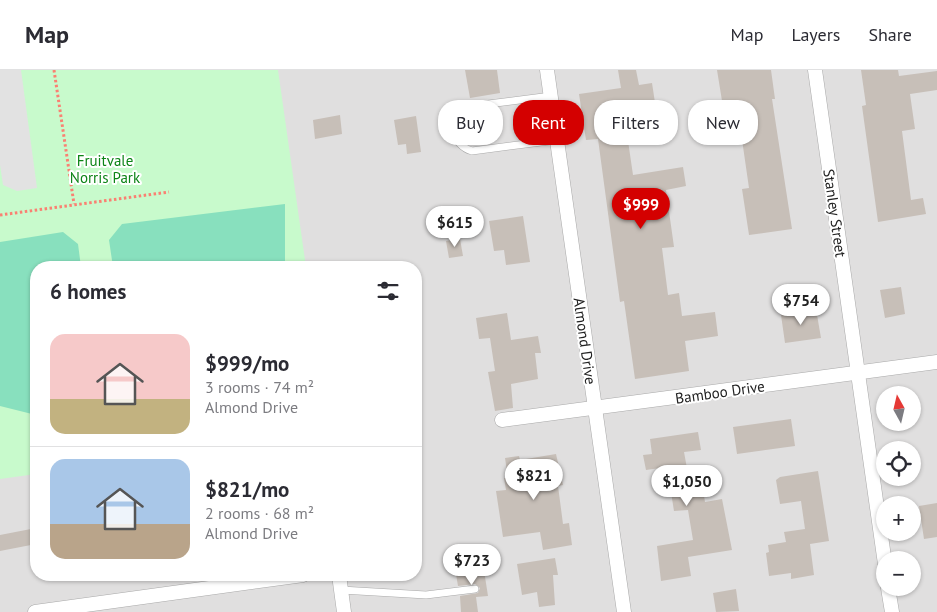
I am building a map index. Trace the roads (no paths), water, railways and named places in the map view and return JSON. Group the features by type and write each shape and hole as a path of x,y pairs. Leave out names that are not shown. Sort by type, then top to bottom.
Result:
{"street":[{"name":"Almond Drive","path":"547,70 552,100"},
{"name":"Stanley Street","path":"815,70 883,551"},
{"name":"Almond Drive","path":"558,145 624,612"},
{"name":"Bamboo Drive","path":"502,420 937,362"},
{"path":"35,612 260,581"},
{"path":"339,581 344,612"},
{"path":"889,596 892,612"}],"lane":[{"path":"519,100 551,96"},
{"path":"513,101 464,107 456,110 451,116 451,123 458,143 465,149 472,151 518,145"},
{"path":"341,590 426,594 475,590"}],"park label":[{"name":"Fruitvale Norris Park","path":"105,168"}]}
